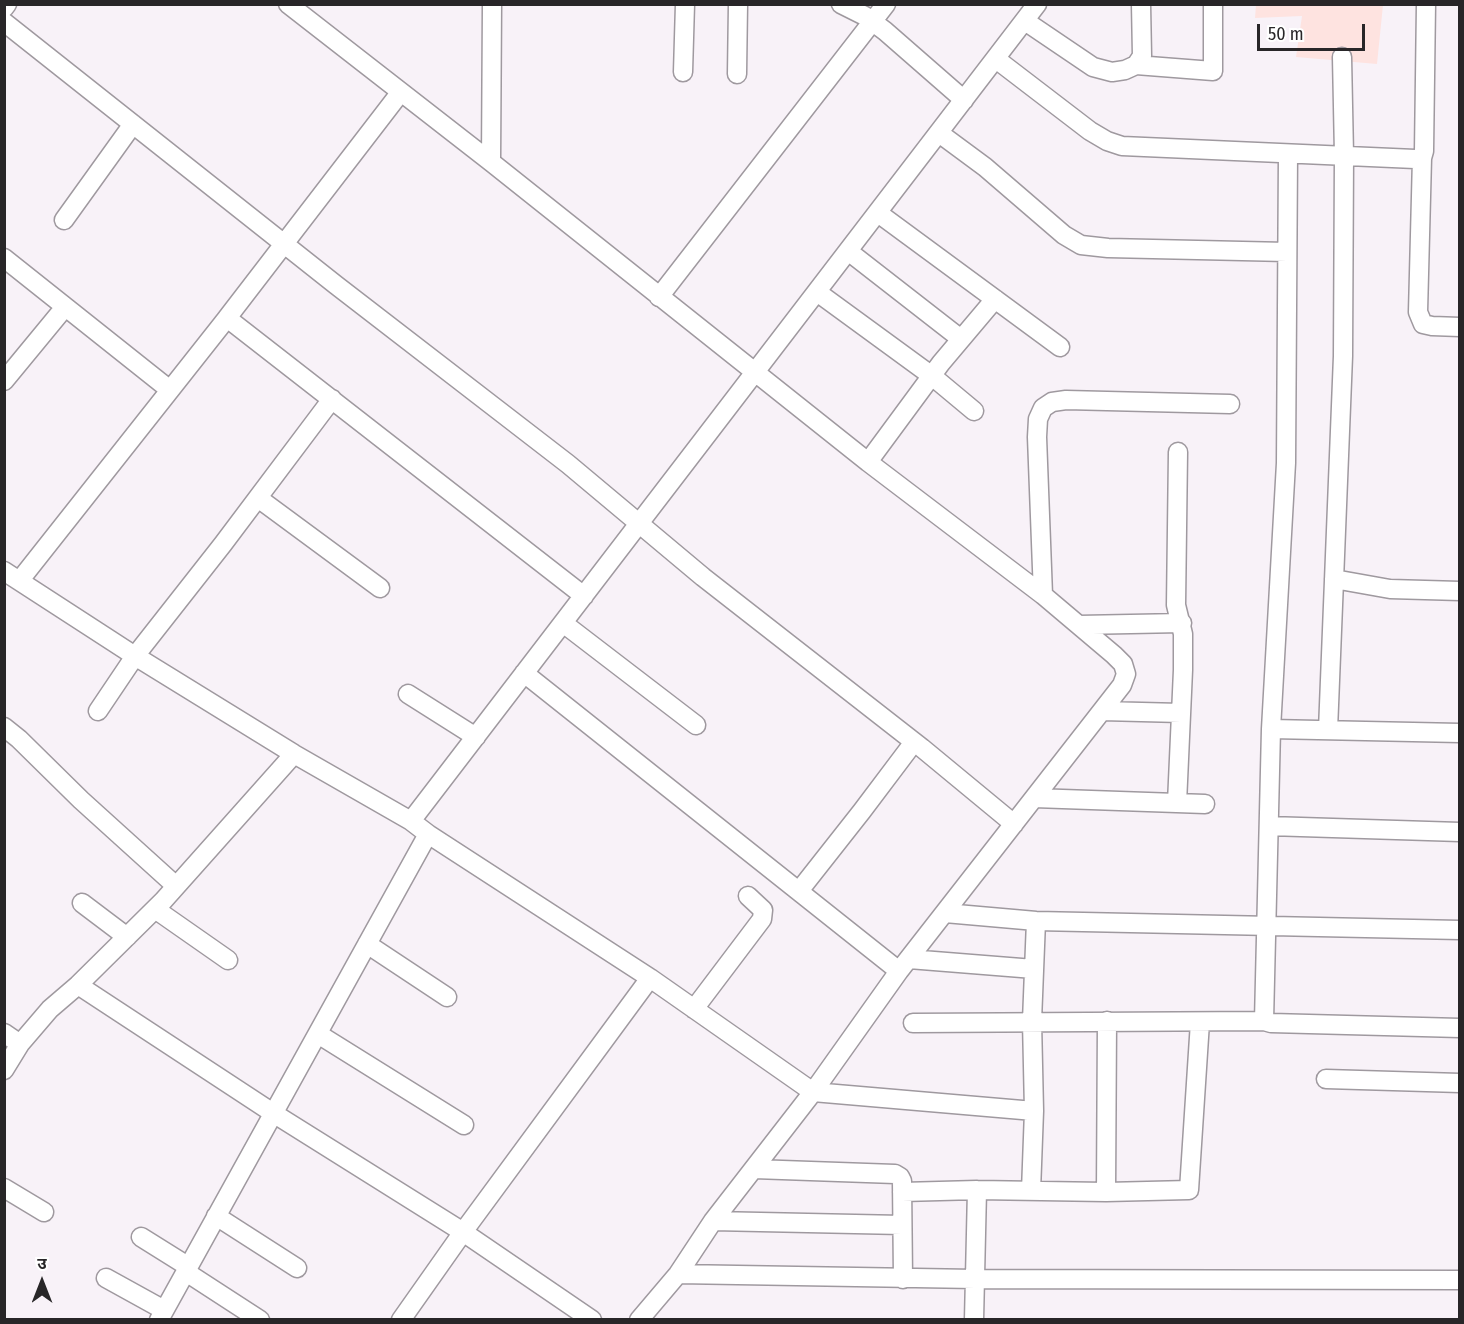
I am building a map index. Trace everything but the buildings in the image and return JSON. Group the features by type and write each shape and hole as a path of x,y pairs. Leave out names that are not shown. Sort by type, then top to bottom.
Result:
{"street":[{"path":"288,4 491,162 868,462 1043,595 1123,664 1126,674 1122,685 904,965 813,1092 713,1221 678,1274 639,1320"},
{"path":"491,162 492,4"},
{"path":"683,72 685,4"},
{"path":"737,74 738,4"},
{"path":"841,4 868,14 964,100"},
{"path":"658,297 868,14 886,4"},
{"path":"411,821 1037,4"},
{"path":"1136,65 1142,56 1141,4"},
{"path":"1025,21 1101,71 1125,70 1136,65 1213,71 1213,4"},
{"path":"1426,4 1418,312 1424,324 1460,327"},
{"path":"4,22 640,522 704,577 914,742 1014,824"},
{"path":"1328,730 1343,356 1342,57"},
{"path":"996,59 1090,131 1107,141 1122,146 1422,158"},
{"path":"400,93 228,318 12,576 135,656 294,754 411,821 650,978 813,1092 1034,1111"},
{"path":"64,220 133,124"},
{"path":"939,133 986,167 1064,235 1081,245 1108,248 1287,252"},
{"path":"1264,1021 1271,729 1286,463 1288,154"},
{"path":"878,213 1060,347"},
{"path":"849,251 961,339"},
{"path":"4,258 170,390"},
{"path":"817,292 932,376 974,411"},
{"path":"868,462 932,376 994,299"},
{"path":"4,381 65,307"},
{"path":"228,318 584,596"},
{"path":"98,711 135,656 332,399"},
{"path":"1043,595 1036,437 1038,419 1043,408 1052,402 1066,400 1230,404"},
{"path":"1177,803 1183,670 1182,623 1176,605 1178,452"},
{"path":"258,498 380,588"},
{"path":"1334,579 1390,589 1460,591"},
{"path":"563,623 696,725"},
{"path":"1079,625 1182,623"},
{"path":"524,673 799,891 904,965 1034,969"},
{"path":"408,694 476,737"},
{"path":"1102,711 1181,713"},
{"path":"4,727 20,739 81,800 176,886"},
{"path":"1271,729 1460,733"},
{"path":"799,891 914,742"},
{"path":"4,1070 20,1044 50,1009 78,985 154,909 294,754"},
{"path":"1034,798 1205,804"},
{"path":"1269,826 1460,832"},
{"path":"106,1278 161,1315 428,834"},
{"path":"694,1009 762,919 763,910 748,896"},
{"path":"82,903 127,937"},
{"path":"154,909 228,960"},
{"path":"945,913 1036,921 1460,930"},
{"path":"1031,1191 1034,1111 1032,1022 1036,921"},
{"path":"367,944 447,997"},
{"path":"401,1320 650,978"},
{"path":"78,985 273,1113 463,1232 592,1320"},
{"path":"1106,1192 1107,1021"},
{"path":"913,1023 1264,1021 1460,1028"},
{"path":"902,1192 1189,1190 1200,1022"},
{"path":"4,1034 20,1044"},
{"path":"318,1034 464,1125"},
{"path":"1326,1079 1460,1083"},
{"path":"754,1169 895,1174 902,1181 903,1278"},
{"path":"4,1188 44,1212"},
{"path":"974,1320 977,1190"},
{"path":"216,1216 297,1268"},
{"path":"713,1221 902,1225"},
{"path":"141,1237 260,1320"},
{"path":"678,1274 975,1279 1460,1280"}],"shaded area":[{"path":"1256,5 1383,5 1377,64 1296,57 1302,16 1255,18"}]}
